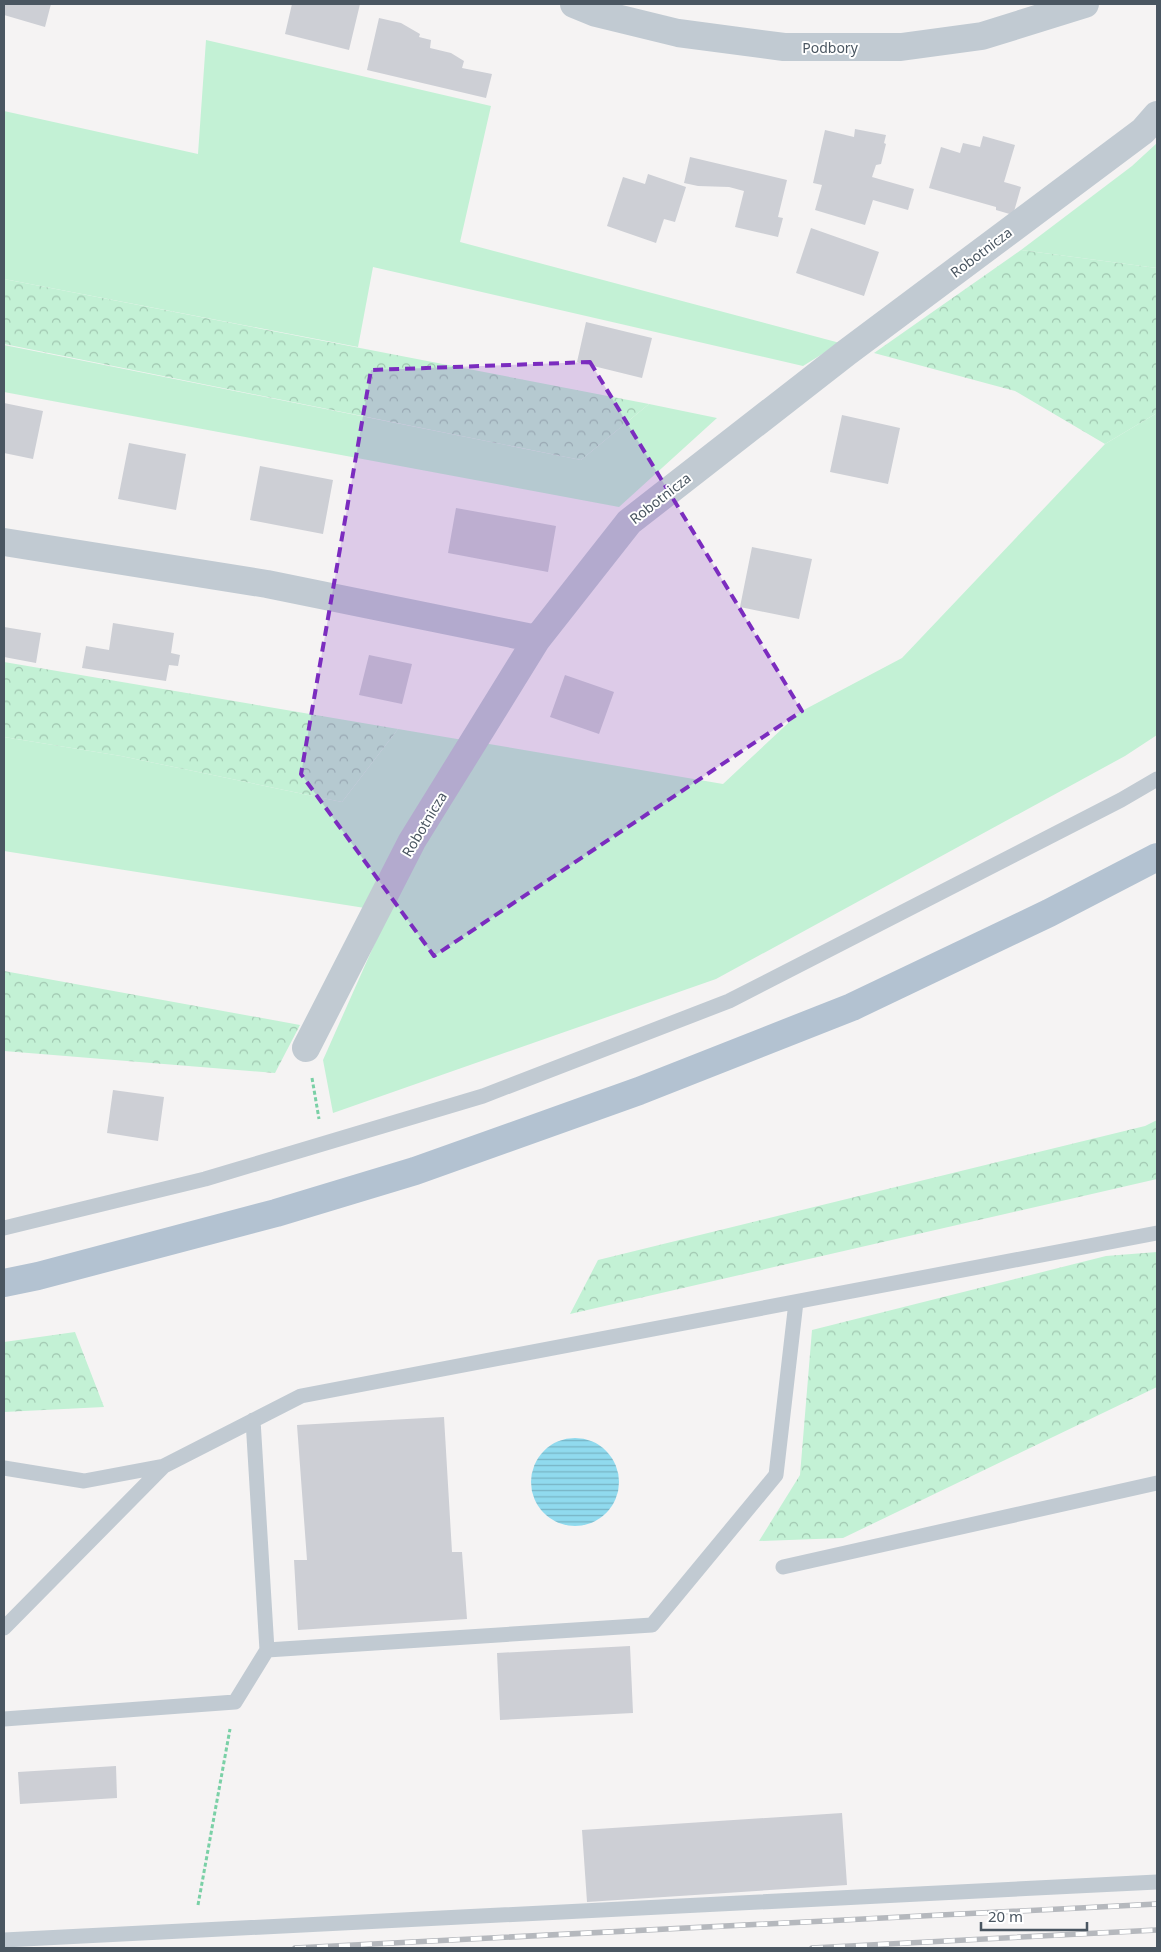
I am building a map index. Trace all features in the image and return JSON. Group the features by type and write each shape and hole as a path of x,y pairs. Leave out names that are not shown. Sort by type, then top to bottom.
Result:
{"main road":[{"path":"4,1283 38,1276 276,1213 415,1171 639,1091 852,1007 1049,912 1157,857"}],"street":[{"name":"Podbory","path":"574,4 596,13 678,33 784,47 901,47 982,36 1085,4"},
{"name":"Robotnicza","path":"306,1048 412,841 538,638 628,522 846,353 1143,131 1157,115"},
{"path":"4,542 267,584 538,638"}],"lane":[{"path":"4,1228 205,1180 483,1096 729,1001 1121,800 1157,779"},
{"path":"4,1468 84,1481 164,1466 301,1396 1157,1233"},
{"path":"267,1650 652,1624 776,1475 796,1302"},
{"path":"4,1719 236,1702 267,1650 253,1420"},
{"path":"4,1628 164,1466"},
{"path":"783,1567 1157,1483"},
{"path":"4,1940 1157,1882"}],"path":[{"path":"306,1048 324,1143"},
{"path":"193,1930 236,1702"}],"highlighted area":[{"path":"590,362 802,711 434,956 301,774 371,370"}],"green space":[{"path":"206,40 491,106 460,242 840,343 803,366 373,267 358,347 4,279 4,111 198,154"},
{"path":"1157,143 1157,268 1021,250 1132,166"},
{"path":"1021,250 1157,268 1157,413 1105,444 1015,391 874,353"},
{"path":"4,279 649,404 581,460 4,344"},
{"path":"4,345 581,460 649,404 717,418 619,507 4,392"},
{"path":"1157,413 1157,735 1125,756 716,979 333,1113 323,1060 418,846 483,743 723,784 800,712 902,658 1105,444"},
{"path":"4,662 398,729 342,802 121,756 4,737"},
{"path":"398,729 463,740 365,908 4,851 4,737 121,756 342,802"},
{"path":"4,971 300,1025 275,1073 4,1051"},
{"path":"1157,1120 1157,1179 570,1314 598,1260 1145,1126"},
{"path":"1157,1252 1157,1387 843,1538 759,1541 800,1475 812,1330 1106,1256"},
{"path":"75,1332 104,1407 4,1412 4,1342"}],"water":[{"path":"575,1438 592,1441 600,1445 612,1457 616,1465 619,1482 616,1499 612,1507 600,1519 592,1523 575,1526 558,1523 550,1519 538,1507 534,1499 531,1482 534,1465 538,1457 550,1445 558,1441"}],"building":[{"path":"4,4 51,4 45,27 4,15"},
{"path":"292,4 360,4 349,50 285,34"},
{"path":"379,18 401,23 420,34 419,37 431,40 430,48 451,53 464,61 462,68 492,74 486,98 367,70"},
{"path":"855,129 886,135 884,143 886,144 881,164 876,165 872,177 914,189 908,210 873,200 865,225 815,210 822,185 813,183 825,130 854,137"},
{"path":"983,136 1015,145 1004,182 1021,187 1013,215 996,210 996,207 929,188 941,147 960,153 963,143 980,147"},
{"path":"690,157 787,180 778,217 783,218 778,237 735,227 744,191 729,187 698,186 684,183"},
{"path":"648,174 686,187 675,222 664,219 656,243 607,226 623,177 645,184"},
{"path":"811,228 879,252 864,296 796,273"},
{"path":"586,322 652,338 642,378 577,362"},
{"path":"4,403 43,411 33,459 4,453"},
{"path":"842,415 900,428 888,484 830,472"},
{"path":"129,443 186,454 176,510 118,499"},
{"path":"260,466 333,480 323,534 250,520"},
{"path":"456,508 556,526 548,572 448,553"},
{"path":"752,547 812,559 799,619 740,607"},
{"path":"113,623 174,633 171,653 180,655 178,666 169,665 166,681 82,668 86,646 109,650"},
{"path":"4,627 41,633 36,663 4,657"},
{"path":"369,655 412,664 402,704 359,695"},
{"path":"565,675 614,692 599,734 550,717"},
{"path":"113,1090 164,1097 158,1141 107,1133"},
{"path":"444,1417 452,1552 462,1552 467,1619 298,1630 294,1560 307,1560 297,1425"},
{"path":"630,1646 633,1713 500,1720 497,1653"},
{"path":"116,1766 117,1798 20,1804 18,1772"},
{"path":"842,1813 847,1885 587,1902 582,1830"}],"railway":[{"path":"295,1948 1157,1904"},
{"path":"812,1948 1157,1930"}]}
